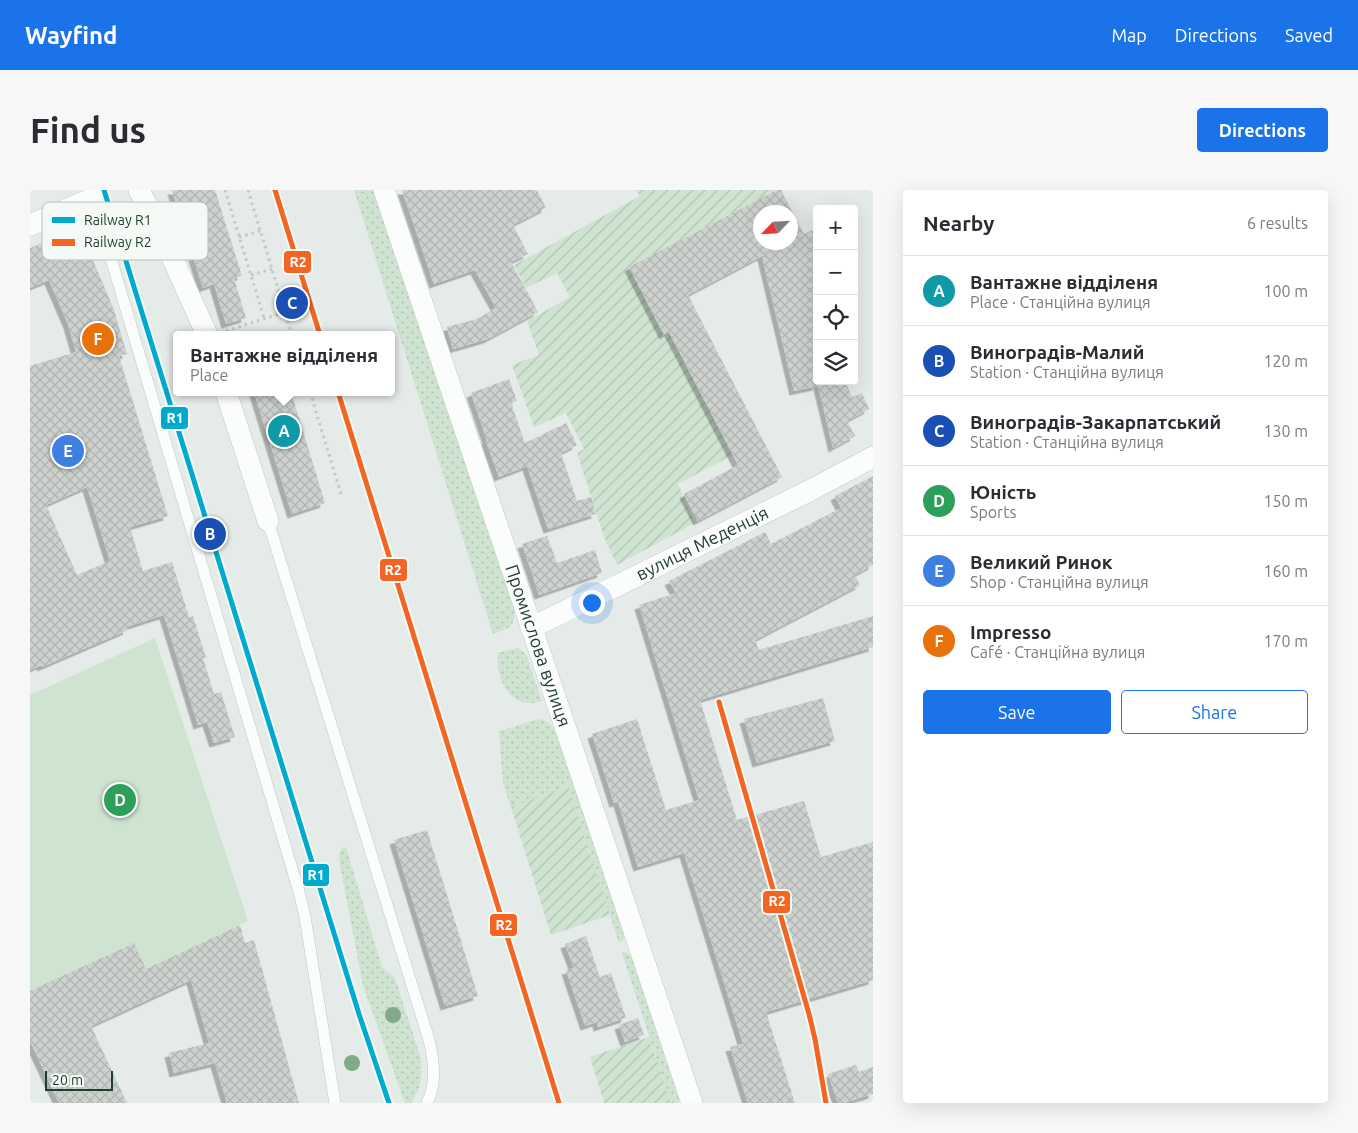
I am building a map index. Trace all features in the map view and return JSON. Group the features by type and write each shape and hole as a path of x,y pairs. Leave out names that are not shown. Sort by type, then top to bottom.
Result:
{"street":[{"path":"139,190 145,202"},
{"name":"Промислова вулиця","path":"384,190 692,1103"},
{"path":"84,202 93,198"},
{"path":"30,225 42,220"},
{"path":"176,260 214,331"},
{"path":"227,396 268,521"},
{"name":"вулиця Меденція","path":"531,628 809,491 873,457"}],"lane":[{"path":"93,198 94,202"},
{"path":"111,260 299,892 305,917 335,1103"},
{"path":"268,521 429,1040 434,1060 434,1070 431,1093 427,1103"}],"path":[{"path":"225,190 264,318"},
{"path":"248,190 291,331"},
{"path":"239,237 260,231"},
{"path":"251,275 272,269"},
{"path":"222,331 285,312"},
{"path":"311,396 342,496"}],"green space":[{"path":"354,190 374,190 514,609 512,624 493,634"},
{"path":"636,190 777,190 629,267 664,335 669,332 733,455 678,484 695,523 617,565 604,537 577,453 584,449 566,413 534,427 512,365 539,355 527,321 570,297 557,273 526,288 514,265 640,196"},
{"path":"155,638 248,921 30,1023 30,695"},
{"path":"517,648 526,654 542,701 531,703 521,701 507,691 502,682 499,673 498,653"},
{"path":"539,719 549,723 556,732 624,936 624,940 619,943 568,786 511,807 503,784 499,731"},
{"path":"568,786 610,915 551,935 511,807"},
{"path":"346,847 382,967 395,978 420,1055 421,1080 411,1103 405,1103 363,986 339,859 341,850"},
{"path":"625,952 631,956 680,1103 671,1103 622,953"},
{"path":"649,1037 671,1103 604,1103 590,1057"}],"building":[{"path":"172,190 215,190 242,276 234,278 246,318 226,324 214,284 203,288 194,260 208,260 208,202 176,202"},
{"path":"402,190 537,190 546,208 513,225 528,254 511,262 538,312 488,339 453,349 447,327 477,319 496,308 475,270 434,284"},
{"path":"777,190 781,190 789,205 753,205 753,250 798,250 798,223 804,234 813,230 813,385 817,386 794,391 762,256 688,295 782,477 698,521 684,494 738,465 669,332 664,335 629,267"},
{"path":"42,243 42,260 93,260 114,310 127,354 119,356 168,516 130,527 143,571 172,562 189,617 193,616 206,658 203,658 214,694 221,692 235,737 214,743 207,722 198,725 164,615 126,627 128,630 42,667 41,665 30,670 30,366 76,352 68,324 49,280 30,288 30,248","holes":["87,487 110,561 77,575 46,505"]},
{"path":"509,379 517,401 511,403 525,443 566,423 577,445 561,453 577,501 591,497 596,514 548,529 527,466 499,477 471,393"},
{"path":"818,385 847,385 852,397 862,393 869,409 847,421 855,436 833,448"},
{"path":"255,396 292,396 325,503 292,514"},
{"path":"873,476 873,565 855,575 860,585 755,640 759,650 873,616 873,647 700,700 737,820 804,801 821,857 873,842 873,980 766,1012 795,1103 748,1103 730,1047 743,1044 684,853 638,867 618,802 614,803 592,734 637,719 666,810 699,800 639,605 676,593 669,581 765,532 771,544 841,508 835,496"},
{"path":"547,536 557,563 595,550 602,573 539,595 522,544"},
{"path":"823,698 835,741 757,763 744,719"},
{"path":"427,830 478,996 445,1006 394,840"},
{"path":"240,925 245,943 254,940 299,1103 227,1103 215,1063 174,1073 169,1053 209,1043 191,980 91,1026 127,1103 59,1103 30,1041 30,991 134,943 146,969"},
{"path":"586,936 600,977 611,973 626,1018 598,1027 597,1022 585,1026 566,970 574,968 565,944"},
{"path":"638,1018 644,1035 625,1042 619,1025"},
{"path":"856,1065 859,1072 873,1067 873,1094 838,1103 828,1074"}],"rail line":[{"name":"R1","path":"104,190 108,202"},
{"name":"R2","path":"275,190 319,331"},
{"name":"R1","path":"126,260 359,1014 389,1103"},
{"name":"R2","path":"339,396 559,1103"},
{"name":"R2","path":"719,702 809,1014 826,1103"}],"place":[{"name":"Виноградів-Закарпатський","path":"292,303"},
{"name":"Impresso","path":"98,339"},
{"name":"Вантажне відділеня","path":"284,431"},
{"name":"Великий Ринок","path":"68,451"},
{"name":"Виноградів-Малий","path":"210,534"},
{"name":"Юність","path":"120,800"}]}
